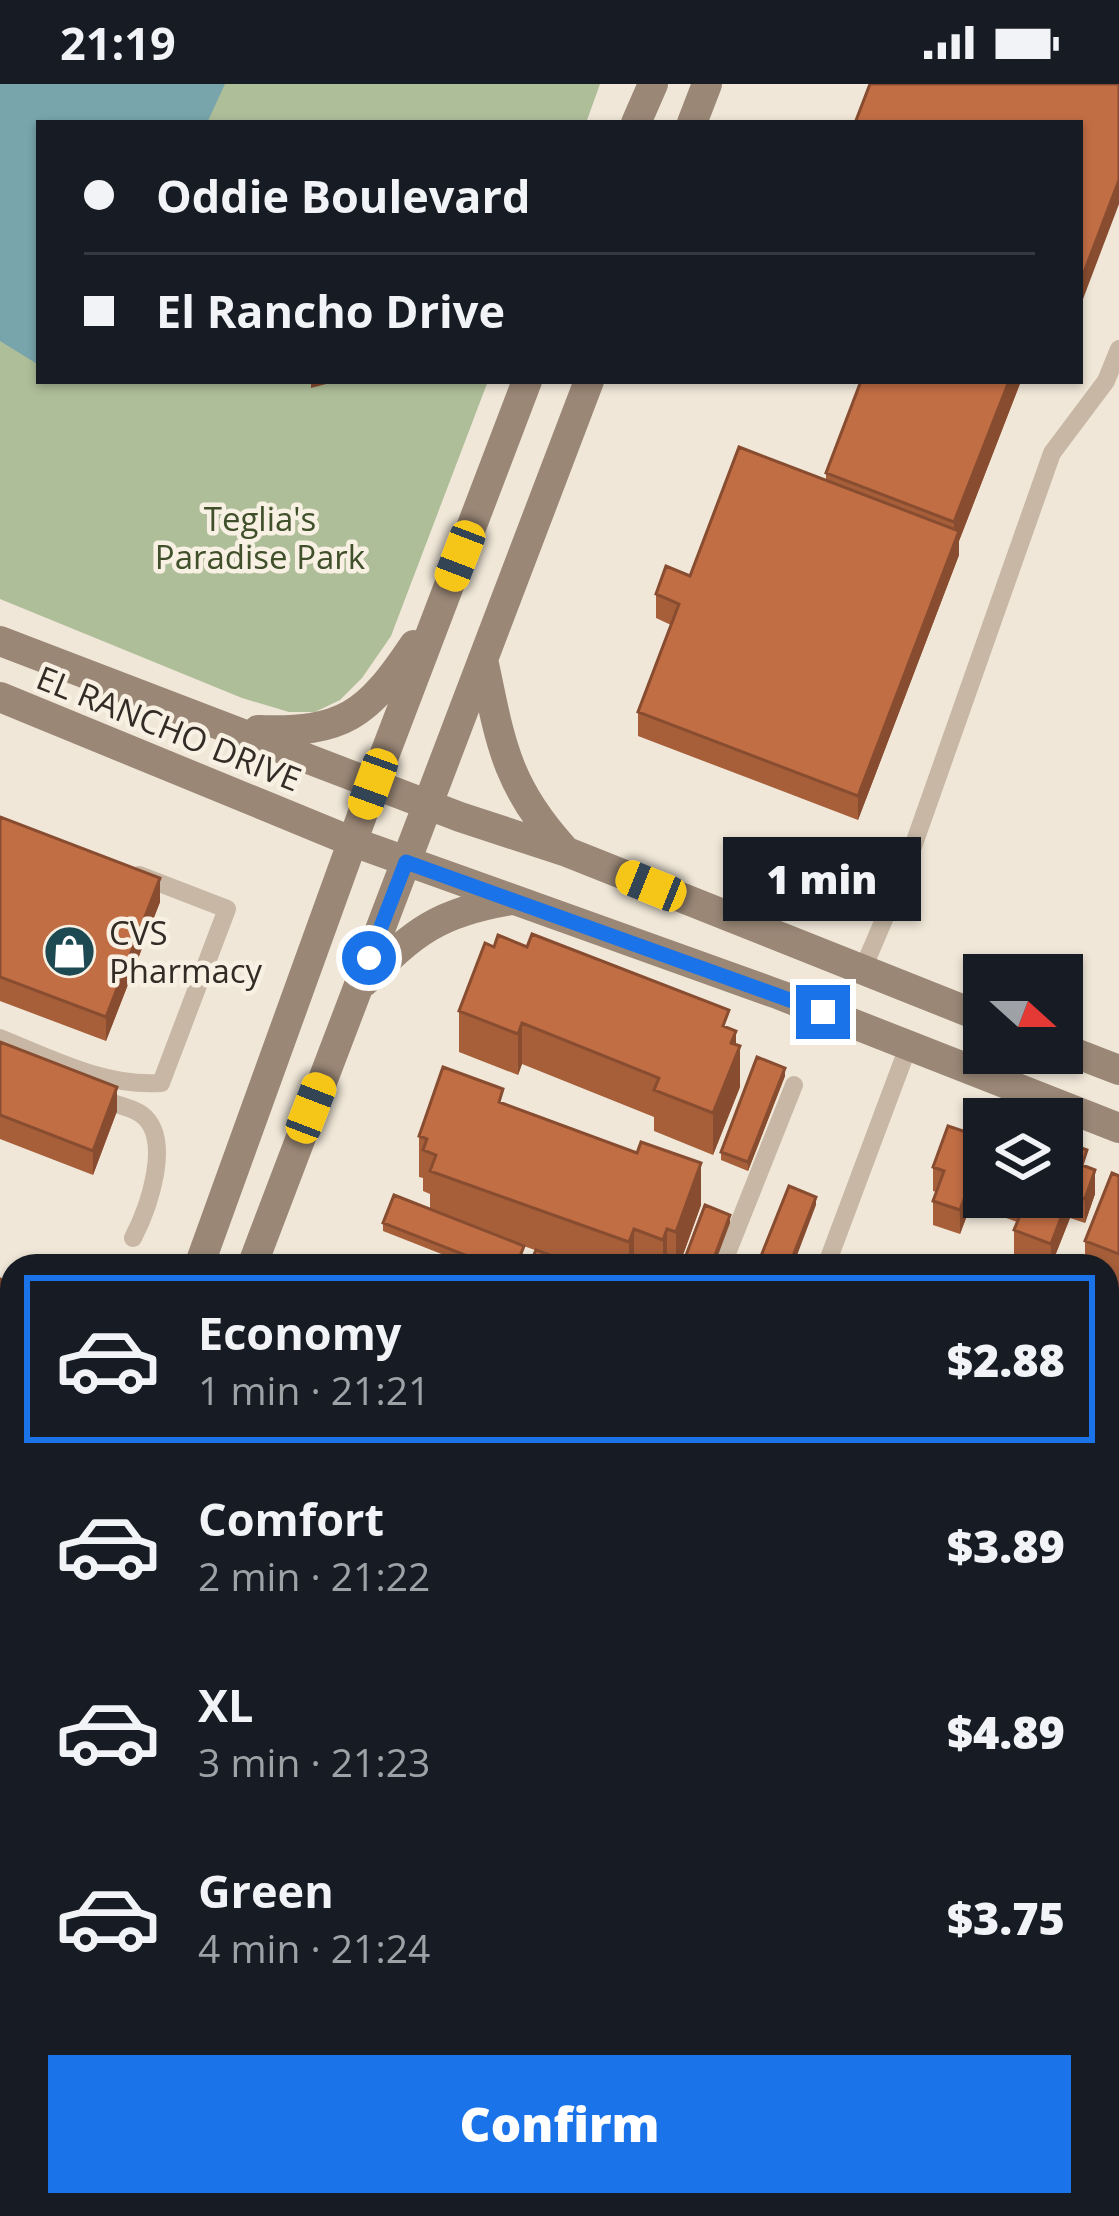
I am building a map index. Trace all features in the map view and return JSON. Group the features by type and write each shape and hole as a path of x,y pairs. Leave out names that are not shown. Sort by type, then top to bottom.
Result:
{"main road":[{"path":"637,120 653,84"},
{"path":"693,120 707,84"},
{"path":"203,1254 373,784 526,384"},
{"path":"257,1254 588,384"},
{"path":"235,729 324,728 355,716 396,672 443,600"},
{"name":"EL RANCHO DRIVE","path":"0,641 567,853 963,1010"},
{"path":"483,658 509,769 540,824 567,853"},
{"name":"EL RANCHO DRIVE","path":"0,697 353,842 780,995 1119,1128"},
{"path":"356,991 419,930 478,906 514,900"},
{"path":"1083,1056 1119,1070"}],"lane":[{"path":"862,971 903,875 1052,453 1106,381 1119,349"},
{"path":"0,1038 112,1081 161,1083 227,909 124,869"},
{"path":"830,1254 908,1047"},
{"path":"727,1254 794,1084"},
{"path":"81,1093 142,1114 158,1137 154,1183 134,1238"}],"green space":[{"name":"Teglia's Paradise Park","path":"0,84 600,84 587,120 36,120 36,384 487,384 391,636 340,700 315,712 289,712 242,698 0,599"}],"water":[{"path":"0,84 225,84 208,120 36,120 36,363 0,341"}],"building":[{"path":"870,84 1119,84 1119,180 1083,275 1083,120 856,120"},
{"path":"860,384 1008,384 954,522 826,473"},
{"path":"739,447 959,531 858,796 638,712 679,604 656,594 666,566 690,576"},
{"name":"CVS Pharmacy","path":"0,817 160,878 106,1017 0,977"},
{"path":"532,934 729,1010 723,1026 736,1031 731,1043 740,1046 713,1113 654,1090 659,1078 522,1023 518,1034 459,1011 485,943 494,947 498,935 527,947"},
{"path":"0,1042 117,1087 93,1151 0,1115"},
{"path":"757,1057 785,1068 748,1162 721,1152"},
{"path":"443,1067 503,1089 499,1102 637,1153 641,1142 701,1163 676,1232 667,1229 663,1240 634,1229 629,1242 430,1171 436,1155 423,1150 427,1139 419,1136"},
{"path":"948,1126 963,1131 960,1210 933,1201 944,1171 933,1167"},
{"path":"1083,1165 1095,1170 1083,1198"},
{"path":"1112,1173 1119,1176 1119,1254 1085,1241"},
{"path":"789,1186 816,1197 794,1254 762,1254"},
{"path":"394,1195 524,1246 521,1254 462,1254 383,1223"},
{"path":"705,1205 730,1215 715,1254 687,1254"},
{"path":"1019,1218 1061,1218 1051,1244 1014,1230"}],"place":[{"name":"CVS Pharmacy","path":"70,951"}],"route":[{"path":"369,958 406,862 823,1012"}]}
